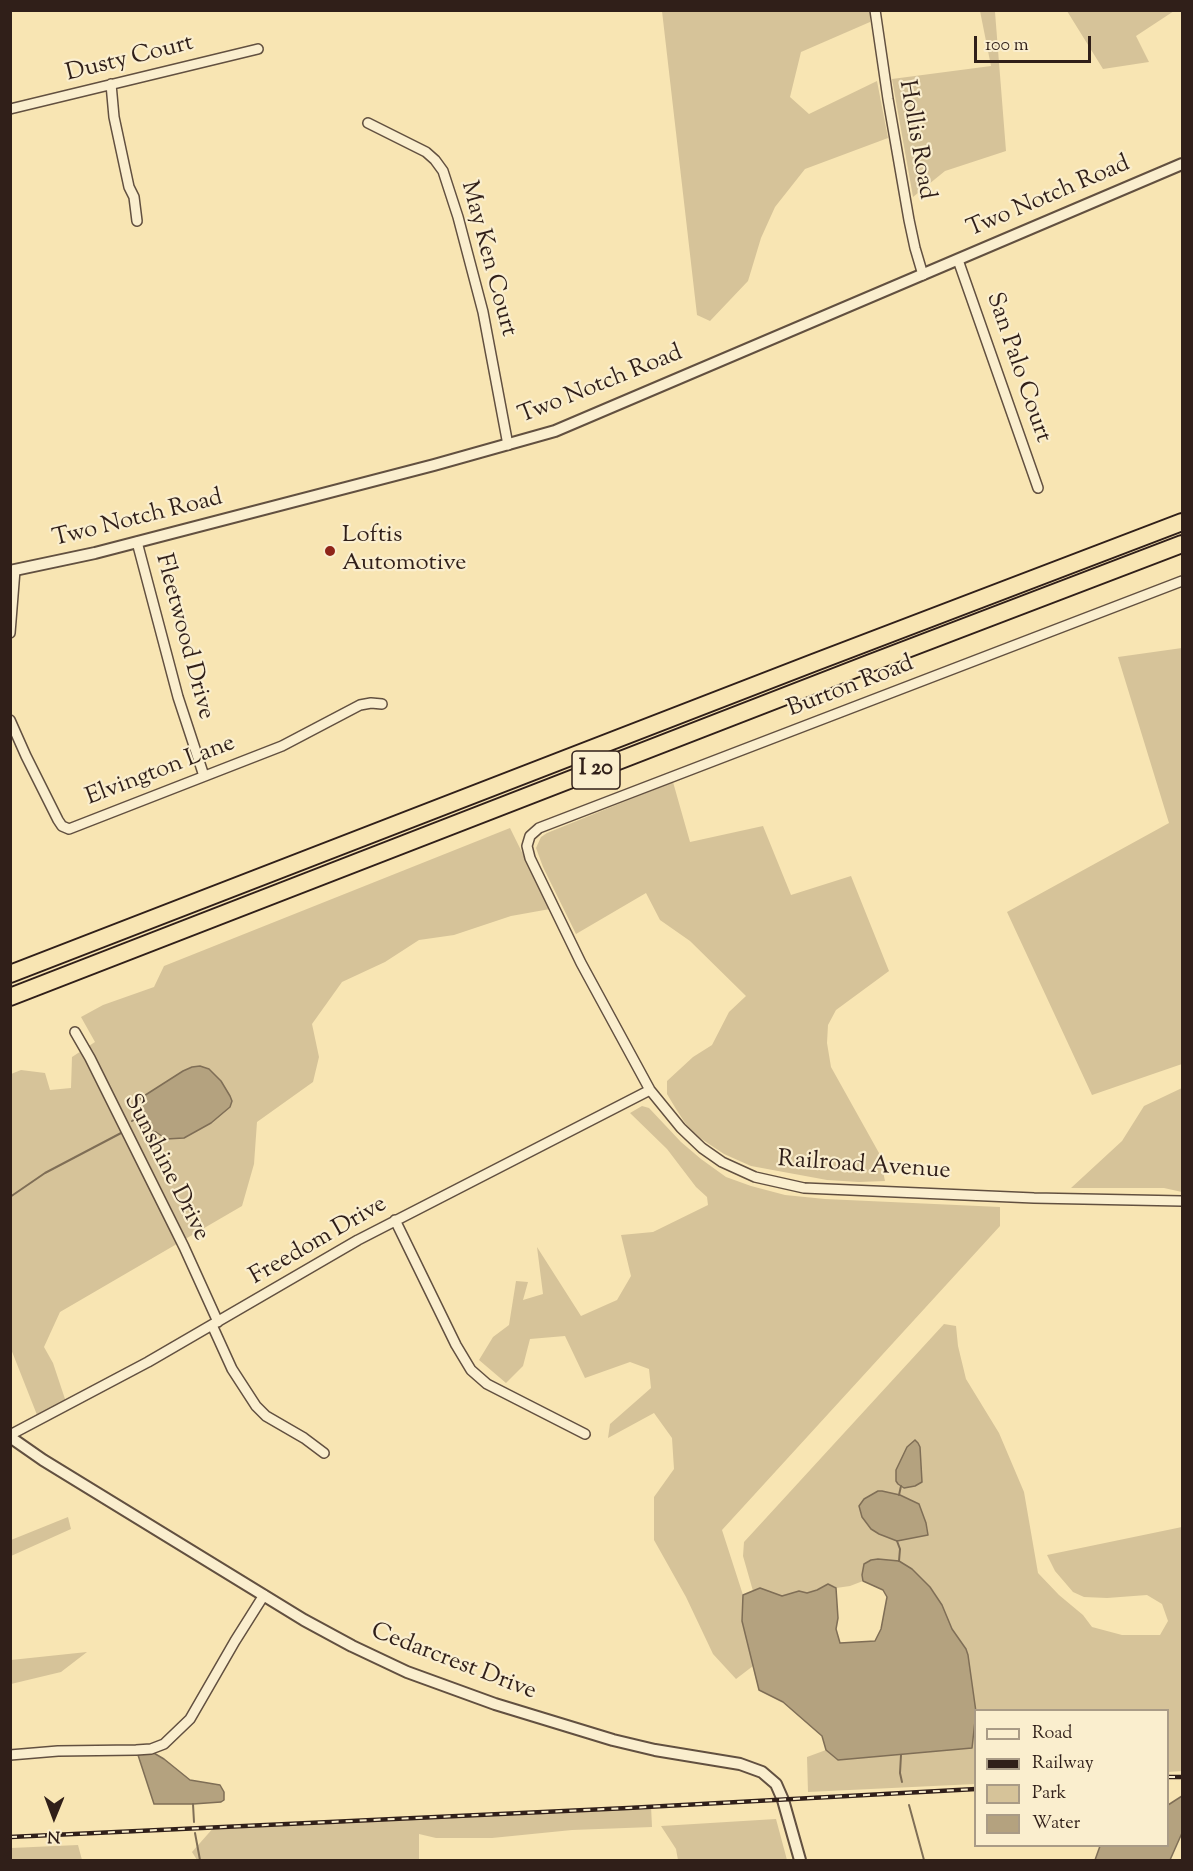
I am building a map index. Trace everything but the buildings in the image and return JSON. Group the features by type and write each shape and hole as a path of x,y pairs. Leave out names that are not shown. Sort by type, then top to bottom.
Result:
{"highway":[{"name":"I 20","path":"10,974 1182,522"},
{"name":"I 20","path":"10,997 868,663 1182,544"}],"street":[{"name":"Hollis Road","path":"875,10 909,220 923,275"},
{"name":"Dusty Court","path":"10,110 258,49"},
{"path":"111,84 116,127 129,187 134,197 137,221"},
{"name":"May Ken Court","path":"368,123 426,152 443,171 458,217 483,312 508,445"},
{"name":"Two Notch Road","path":"13,571 52,564 555,431 1182,164"},
{"name":"San Palo Court","path":"958,260 1038,488"},
{"name":"Fleetwood Drive","path":"137,542 180,706 204,776"},
{"path":"10,633 13,571"},
{"name":"Burton Road","path":"533,832 1182,581"},
{"name":"Elvington Lane","path":"10,720 58,820 62,826 69,829 282,746 360,705 382,704"},
{"name":"Railroad Avenue","path":"533,832 528,841 530,858 581,963 650,1090 681,1128 717,1158 744,1173 781,1184 822,1189 1034,1198 1182,1201"},
{"name":"Sunshine Drive","path":"75,1032 184,1247 232,1369 256,1406 267,1416 324,1453"},
{"name":"Freedom Drive","path":"10,1436 215,1324 358,1239 650,1090"},
{"path":"395,1220 456,1345 471,1370 487,1384 585,1434"},
{"name":"Cedarcrest Drive","path":"10,1436 43,1460 264,1595 351,1646 406,1672 455,1691 613,1740 754,1768 770,1777 776,1784 783,1800 800,1860"},
{"path":"10,1755 58,1751 143,1749 164,1744 190,1719 264,1595"}],"green space":[{"path":"662,11 870,11 870,22 801,52 790,97 809,114 877,81 888,138 805,169 775,207 761,238 748,281 710,321 697,315"},
{"path":"980,11 1001,11 995,12 1006,151 945,171 913,197 892,79 991,66"},
{"path":"1067,11 1174,11 1136,36 1149,62 1103,69"},
{"path":"1182,648 1182,1064 1092,1095 1007,912 1169,823 1118,657"},
{"path":"673,782 690,842 763,826 791,895 851,876 889,971 836,1010 828,1025 827,1043 831,1067 879,1153 885,1181 827,1180 751,1166 724,1154 691,1132 667,1094 667,1081 693,1057 712,1045 729,1012 746,996 690,941 660,920 646,893 576,934 536,848 541,837"},
{"path":"510,828 550,909 511,916 454,935 419,940 385,962 342,982 312,1024 319,1057 313,1082 257,1122 254,1164 242,1206 60,1312 44,1347 53,1363 67,1405 39,1420 11,1349 11,1074 21,1070 45,1073 50,1090 71,1088 72,1057 95,1042 81,1017 103,1005 154,987 164,966"},
{"path":"1182,1088 1182,1192 1164,1188 1071,1188 1122,1141 1144,1106"},
{"path":"642,1106 649,1108 681,1142 701,1159 726,1177 751,1186 785,1195 825,1199 1000,1207 1000,1226 722,1530 743,1595 742,1621 753,1666 736,1679 713,1654 686,1597 654,1540 654,1497 674,1469 672,1438 654,1413 608,1438 610,1424 651,1388 649,1369 630,1362 585,1378 565,1336 530,1339 523,1366 506,1383 479,1360 493,1337 509,1325 516,1281 528,1282 523,1300 543,1294 537,1247 581,1316 617,1300 631,1276 621,1235 653,1232 708,1205 707,1197 696,1187 667,1149 630,1113"},
{"path":"944,1324 956,1326 966,1379 999,1433 1024,1492 1038,1573 1083,1615 1092,1627 1122,1635 1160,1635 1168,1621 1162,1604 1147,1595 1107,1598 1084,1597 1073,1592 1055,1571 1047,1555 1182,1527 1182,1771 1169,1772 1169,1709 975,1709 966,1649 952,1629 934,1592 912,1570 878,1559 870,1560 864,1564 863,1581 850,1586 836,1588 823,1586 807,1593 799,1591 782,1596 760,1588 753,1591 743,1556 744,1542"},
{"path":"68,1517 71,1529 11,1556 11,1540"},
{"path":"87,1652 61,1672 11,1684 11,1660"},
{"path":"974,1725 974,1784 808,1792 807,1757 826,1750 838,1760 971,1748"},
{"path":"651,1806 652,1827 572,1830 492,1838 436,1838 419,1834 419,1860 197,1860 192,1852 215,1826"},
{"path":"776,1819 787,1860 678,1860 676,1849 661,1826"},
{"path":"78,1845 82,1860 11,1860 11,1848"}],"water":[{"path":"200,1066 209,1069 221,1081 232,1101 230,1107 211,1123 184,1138 166,1139 156,1132 145,1130 139,1120 136,1101 183,1071"},
{"path":"915,1440 920,1447 922,1482 904,1488 896,1481 896,1470 907,1447"},
{"path":"878,1491 900,1495 919,1504 928,1535 897,1541 871,1529 862,1517 859,1506 864,1499"},
{"path":"871,1560 899,1561 912,1569 930,1587 942,1605 952,1629 966,1649 976,1709 972,1748 838,1760 826,1750 822,1736 783,1702 759,1690 742,1621 743,1595 760,1588 782,1596 799,1591 807,1593 828,1584 836,1588 838,1618 836,1629 840,1643 875,1641 881,1629 887,1597 883,1590 863,1581 864,1564"},
{"path":"137,1752 152,1752 190,1780 220,1785 224,1792 224,1800 193,1804 154,1804"},
{"path":"1182,1796 1182,1833 1170,1860 1095,1860 1100,1847 1169,1847 1169,1804"}],"waterway":[{"path":"132,1121 139,1117"},
{"path":"10,1197 45,1173 123,1132"},
{"path":"899,1495 901,1486"},
{"path":"897,1541 900,1549 899,1561"},
{"path":"901,1755 902,1782"},
{"path":"193,1804 194,1822"},
{"path":"909,1805 924,1860"},
{"path":"195,1833 200,1860"}],"railway":[{"path":"1169,1777 1182,1777"},
{"path":"10,1837 974,1789"}],"place":[{"name":"Loftis Automotive","path":"330,551"}]}
